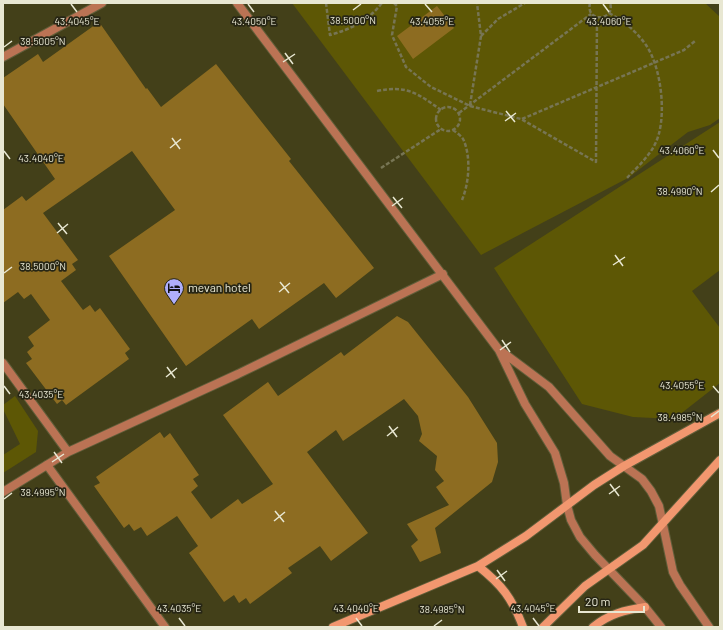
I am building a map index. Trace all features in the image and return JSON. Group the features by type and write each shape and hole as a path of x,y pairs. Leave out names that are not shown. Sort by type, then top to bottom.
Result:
{"main road":[{"path":"333,627 478,566 526,536 567,505 624,466 720,413"},
{"path":"543,627 585,586 608,569 630,556 663,524 720,460"},
{"path":"478,566 497,581 508,594 523,627"},
{"path":"593,627 601,620 621,610 645,607"}],"street":[{"path":"3,57 102,3"},
{"path":"237,3 499,350 526,404 555,453 564,483 571,520 580,537 608,569 645,607 661,627"},
{"path":"3,492 68,452 238,374 443,274"},
{"path":"499,350 549,387 610,456 642,479 660,506 668,554 673,572 680,585 709,627"},
{"path":"3,363 68,452"},
{"path":"47,465 165,627"}],"path":[{"path":"326,3 330,35 351,29 373,14 382,3"},
{"path":"394,3 397,6 392,35 406,67 431,87 470,106 521,119 596,162 597,18"},
{"path":"470,106 481,36 477,3"},
{"path":"481,36 498,19 525,3"},
{"path":"590,3 588,8 591,14 597,18 604,18 609,13 611,6 610,3"},
{"path":"609,13 625,22 646,45 654,62 661,92 661,117 654,146 626,179"},
{"path":"459,113 591,14"},
{"path":"521,119 684,50 695,41"},
{"path":"377,91 394,88 417,94 440,110"},
{"path":"447,107 454,108 459,113 461,119 459,126 454,130 447,131 441,128 437,123 437,116 440,110 447,107"},
{"path":"368,176 441,128"},
{"path":"454,130 464,140 468,161 467,188 462,200"}],"shaded area":[{"path":"292,3 705,3 720,17 720,118 710,125 688,132 628,178 481,255"},
{"path":"720,122 720,270 692,291 720,328 720,383 674,419 633,417 582,404 494,268"},
{"path":"15,396 38,431 36,452 3,473 3,455 20,444 3,409 3,405"}],"building":[{"path":"437,6 454,28 413,59 397,36"},
{"path":"99,22 146,89 147,88 161,107 216,64 291,159 289,161 374,268 336,298 324,283 259,329 252,319 186,366 109,256 175,210 132,151 43,213 78,260 72,264 76,270 61,281 83,310 90,305 95,312 100,308 130,349 125,353 129,359 66,405 62,400 57,404 26,363 32,359 27,352 34,346 28,337 50,320 31,294 24,299 18,292 3,303 3,210 22,196 26,201 55,179 3,104 3,78 38,54 43,62"},
{"path":"397,316 408,322 468,397 497,443 498,462 492,482 435,528 441,553 420,562 411,546 418,540 407,524 449,505 436,487 444,481 435,470 437,456 419,441 422,434 418,416 404,399 343,441 336,430 307,452 368,533 331,561 320,546 288,568 292,573 250,604 246,598 239,603 234,595 224,602 189,553 198,546 177,516 147,536 141,527 134,531 129,524 124,528 94,486 100,483 96,477 160,432 164,438 170,433 199,475 193,479 198,486 191,492 211,519 238,499 242,504 273,484 223,415 268,382 278,396 341,352 344,356"}],"place":[{"name":"mevan hotel","path":"174,305"}]}
